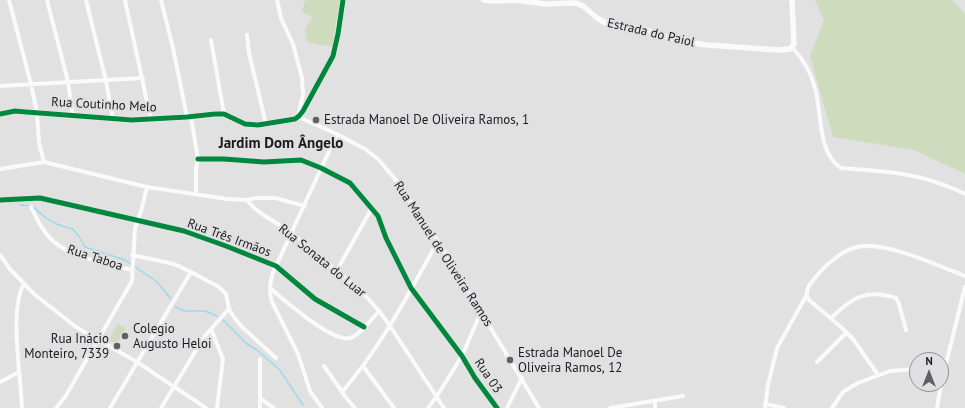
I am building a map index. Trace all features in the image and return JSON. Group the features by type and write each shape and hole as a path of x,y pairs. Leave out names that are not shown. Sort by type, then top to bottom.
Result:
{"street":[{"path":"9,0 31,84 37,113 39,143 44,162"},
{"path":"47,0 68,82 73,116"},
{"path":"86,0 106,81 113,119"},
{"path":"125,0 151,120"},
{"path":"161,0 174,48 198,159 196,168 196,194"},
{"path":"277,0 281,18 293,44 301,73 303,95 299,116"},
{"path":"299,116 333,56 343,0"},
{"name":"Estrada do Paiol","path":"484,0 515,0 545,4 576,3 583,6 597,18 606,23 643,30 681,41 707,45 786,50 793,44"},
{"path":"792,0 793,44 814,83 825,142 828,153 835,164 841,168 900,172 948,186 965,194"},
{"path":"247,35 250,60 266,124"},
{"path":"211,40 224,114"},
{"path":"0,86 143,78"},
{"name":"Rua Coutinho Melo","path":"0,114 15,111 113,119 151,120 224,114 245,124 258,125 295,119 299,116"},
{"name":"Rua Manuel de Oliveira Ramos","path":"299,116 365,149 378,159 410,199 438,241 539,408"},
{"path":"322,408 310,391 298,354 272,302 270,288 272,275 337,134"},
{"name":"Rua 03","path":"198,159 264,162 301,160 321,168 350,183 372,208 381,222 386,238 411,288 462,356 475,378 497,408"},
{"path":"0,169 44,162 147,187 212,197 247,200 256,198 275,198 304,206"},
{"path":"56,408 66,397 97,340 132,281 132,256 135,228 147,187"},
{"name":"Rua Três Irmãos","path":"0,200 40,198 184,232 226,246 276,266 315,299 364,327"},
{"name":"Rua Sonata do Luar","path":"247,200 253,208 292,233 363,293 390,326 444,408"},
{"name":"Rua Taboa","path":"31,207 50,238 62,247 92,259 132,269"},
{"path":"337,270 372,208"},
{"path":"342,392 363,366 390,326 438,241"},
{"path":"784,408 765,406 776,348 806,296 808,286 821,271 848,250 866,246 899,250 965,276"},
{"path":"0,256 24,284 51,309 76,327 175,386 206,408"},
{"path":"132,256 174,264 223,291 226,294 229,309 242,327 276,358"},
{"path":"110,408 191,272"},
{"path":"22,408 17,309 20,290 24,284"},
{"path":"270,288 303,315 342,338 348,338 357,334 379,311"},
{"path":"948,352 965,289"},
{"path":"831,318 846,304 863,295 882,293 896,298 906,330"},
{"path":"806,296 846,333 860,349 878,375"},
{"path":"161,408 193,354 211,329 229,309"},
{"path":"428,408 462,356 482,312"},
{"path":"211,329 223,359 217,408"},
{"path":"817,362 846,333"},
{"path":"260,359 260,408"},
{"path":"324,366 355,408"},
{"path":"363,366 394,408"},
{"path":"832,408 838,398 858,383 878,375 897,370 909,369"},
{"path":"0,382 19,372"},
{"path":"507,408 522,378"},
{"path":"937,408 939,392"},
{"path":"610,408 655,402 683,396"},
{"path":"261,399 274,408"},
{"path":"655,402 655,408"}],"green space":[{"path":"305,0 340,0 332,47 307,42 305,29 313,17 302,12"},
{"path":"815,0 952,0 965,14 965,174 914,150 833,137 810,56 824,20"},
{"path":"118,324 126,328 117,344 109,340"}],"waterway":[{"path":"20,205 32,207 51,221 73,229 85,247 125,260 156,281 171,299"},
{"path":"175,306 185,311 204,311 217,316"},
{"path":"222,319 247,344 257,350 279,369 303,405"}],"cycle path":[{"path":"0,114 15,111 132,120 224,114 245,124 258,125 295,119 303,111 333,56 343,0"},
{"path":"198,159 264,162 301,160 321,168 350,183 378,216 386,238 411,288 462,356 475,378 497,408"},
{"path":"0,200 40,198 184,231 276,266 315,299 364,327"}],"place":[{"name":"Estrada Manoel De Oliveira Ramos, 1","path":"316,120"},
{"name":"Colegio Augusto Heloi","path":"125,336"},
{"name":"Rua Inácio Monteiro, 7339","path":"117,346"},
{"name":"Estrada Manoel De Oliveira Ramos, 12","path":"510,360"}],"district":[{"name":"Jardim Dom Ângelo","path":"281,144"}]}
